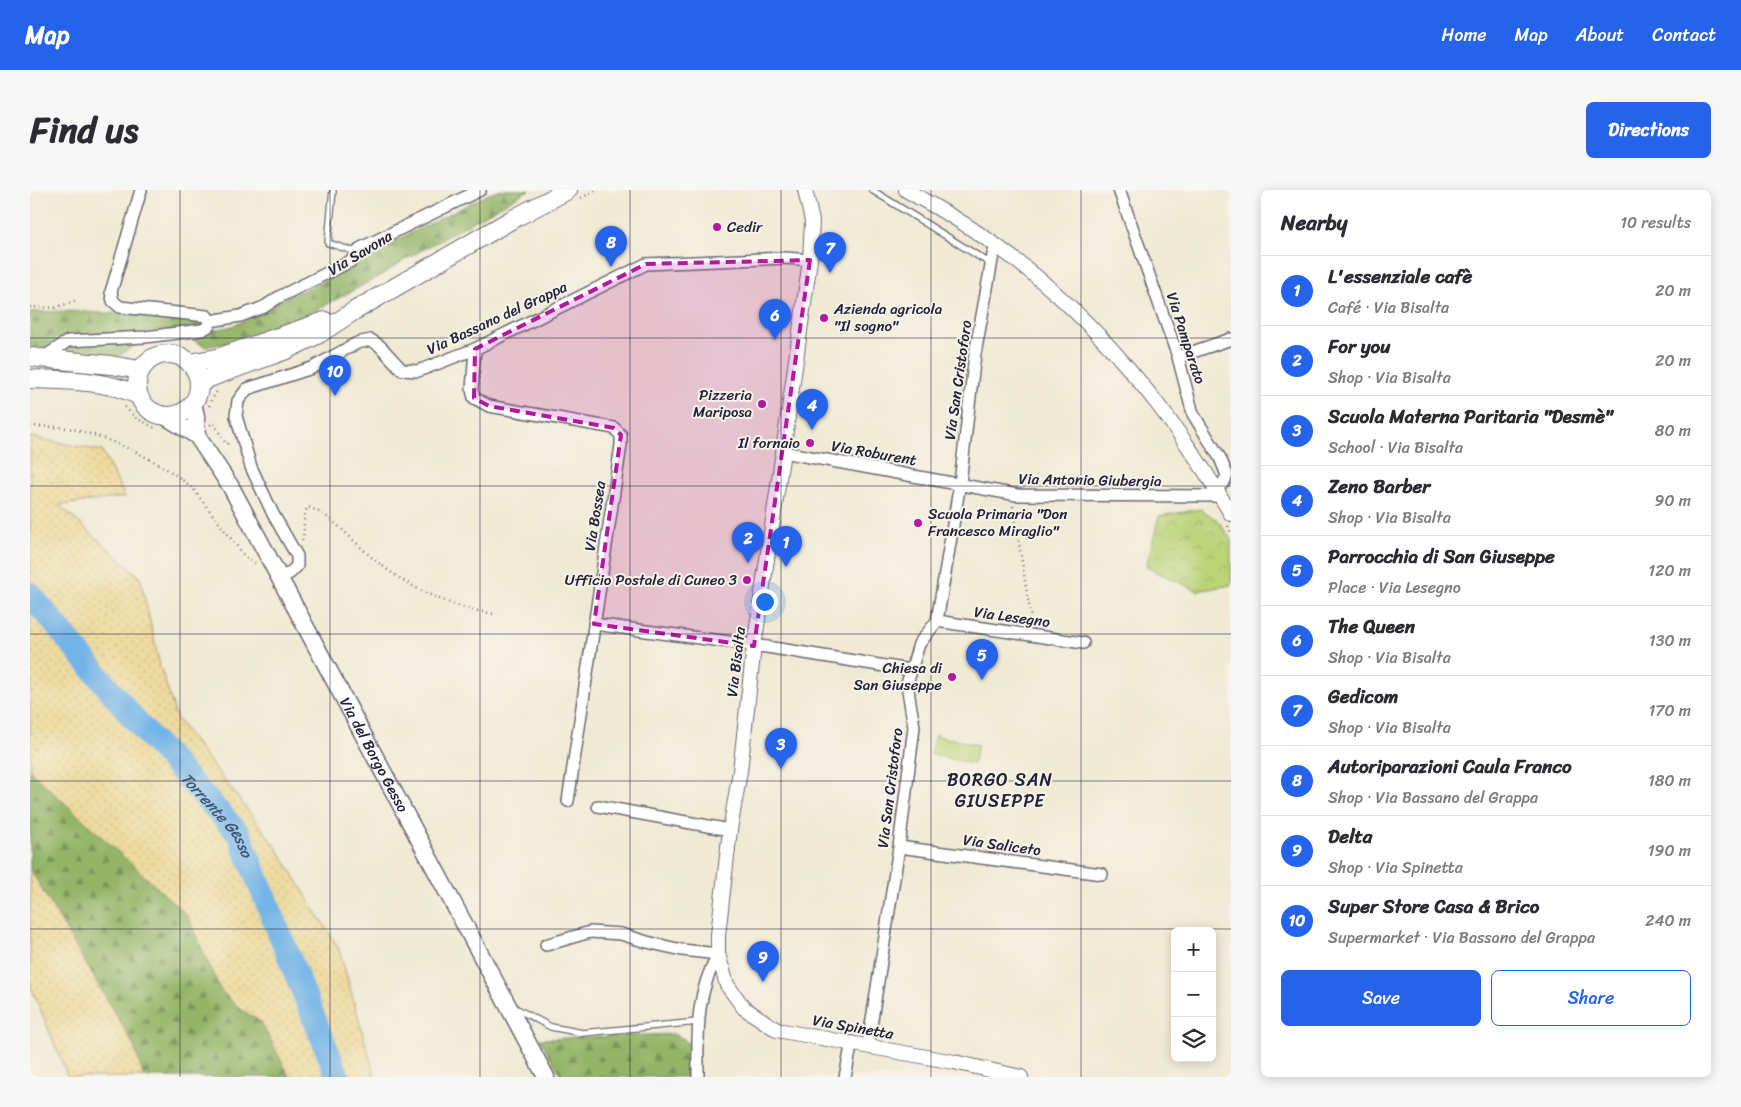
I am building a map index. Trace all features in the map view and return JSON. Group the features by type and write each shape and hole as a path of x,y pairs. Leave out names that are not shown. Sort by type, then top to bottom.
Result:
{"main road":[{"path":"199,385 210,378 286,350 311,338 511,220 568,190"},
{"path":"190,363 217,358 354,311"},
{"path":"163,354 180,356 190,363 198,377 199,385 193,403 185,411 162,422 144,405 138,395 136,382 140,370 147,361 163,354"},
{"name":"Via Savona","path":"36,357 140,370"},
{"path":"30,379 108,385 125,389 138,395"},
{"name":"Via del Borgo Gesso","path":"193,403 202,431 231,487 546,1077"},
{"name":"Via del Borgo Gesso","path":"162,422 202,431"}],"street":[{"name":"Via Savona","path":"141,190 111,292 113,301 120,307 207,316 210,321"},
{"name":"Via Savona","path":"210,321 240,316 264,307 279,297 351,261 361,248 480,190"},
{"name":"Via Bisalta","path":"698,1077 698,1022 702,990 708,971 718,954 718,935 730,830 740,771 754,646 784,452 810,260 812,221 805,190"},
{"path":"906,190 996,246 1051,290 1107,344 1172,422 1231,514"},
{"name":"Via Pamparato","path":"1119,190 1178,357 1193,414 1220,458 1227,475 1218,492"},
{"name":"Via San Cristoforo","path":"868,1045 899,847 914,727 907,684 919,644 937,621 960,483 975,354 996,246"},
{"name":"Via Bassano del Grappa","path":"297,556 273,514 251,467 236,416 238,401 247,389 312,368 357,343 371,340 380,346 402,370 418,371 475,349 646,264 786,258 810,260"},
{"name":"Via Savona","path":"36,357 68,341 145,337 202,330 209,326 210,321"},
{"path":"1178,357 1231,339"},
{"name":"Via Bossea","path":"475,349 472,390 474,398 490,406 614,428 620,435 622,445 568,801"},
{"name":"Via Roburent","path":"784,452 960,483"},
{"name":"Via Antonio Giubergia","path":"960,483 979,489 1011,494 1218,492"},
{"path":"278,575 290,573 297,566 297,556"},
{"name":"Via Lesegno","path":"937,621 1083,643"},
{"path":"594,624 910,670"},
{"path":"598,806 730,830"},
{"name":"Via Saliceto","path":"899,847 1102,874"},
{"path":"546,944 590,932 621,934 673,948 718,954"},
{"name":"Via Spinetta","path":"718,954 727,985 744,1008 777,1030 868,1045 1021,1077"},
{"path":"845,1077 852,1042"}],"lane":[{"path":"333,190 328,243 353,251 361,248"},
{"path":"872,190 991,264"},
{"path":"508,1005 551,1026 584,1033 698,1022"}],"path":[{"path":"30,307 54,308 78,300"},
{"path":"120,404 146,425 162,422"},
{"path":"202,431 214,423 226,444 230,443 229,435"},
{"path":"30,426 72,429 106,440 162,465 194,490 244,557 268,572 278,575"},
{"path":"1011,494 1033,636"},
{"path":"297,556 304,535 304,514 308,508 319,511 371,557 407,584 475,611 496,614"}],"highlighted area":[{"path":"810,260 754,646 594,624 621,435 614,428 489,406 474,398 475,349 646,264"}],"green space":[{"path":"501,190 529,190 378,277 311,313 236,341 206,347 191,339 232,326 266,311 285,298 349,270 363,257 487,195"},
{"path":"67,311 200,318 203,321 203,325 194,328 58,338 44,348 30,347 30,312"},
{"path":"144,340 118,356 62,352 73,345"},
{"path":"1201,509 1218,521 1231,539 1231,585 1198,591 1146,567 1159,516"},
{"path":"935,735 978,745 973,764 931,754"},
{"path":"30,771 187,915 221,991 242,1010 261,1022 290,1077 144,1077 133,1044 30,869"},
{"path":"673,1034 684,1039 690,1045 690,1077 562,1077 540,1039"}],"sand":[{"path":"30,437 102,451 125,497 59,505 140,577 160,666 177,719 277,848 339,949 375,1077 290,1077 261,1022 242,1010 221,991 187,915 30,771"},
{"path":"30,869 133,1044 144,1077 68,1077 30,984"}],"waterway":[{"name":"Torrente Gesso","path":"30,594 146,733 239,834 338,1077"}],"place":[{"name":"Cedir","path":"717,227"},
{"name":"Autoriparazioni Caula Franco","path":"611,267"},
{"name":"Gedicom","path":"830,273"},
{"name":"Azienda agricola \"Il sogno\"","path":"824,318"},
{"name":"The Queen","path":"775,340"},
{"name":"Super Store Casa & Brico","path":"335,396"},
{"name":"Pizzeria Mariposa","path":"762,404"},
{"name":"Zeno Barber","path":"812,430"},
{"name":"Il fornaio","path":"810,443"},
{"name":"Scuola Primaria \"Don Francesco Miraglio\"","path":"918,523"},
{"name":"For you","path":"748,563"},
{"name":"L'essenziale cafè","path":"786,567"},
{"name":"Ufficio Postale di Cuneo 3","path":"747,580"},
{"name":"Chiesa di San Giuseppe","path":"952,677"},
{"name":"Parrocchia di San Giuseppe","path":"982,680"},
{"name":"Scuola Materna Paritaria \"Desmè\"","path":"781,769"},
{"name":"Delta","path":"763,982"}],"district":[{"name":"BORGO SAN GIUSEPPE","path":"1000,790"}]}
